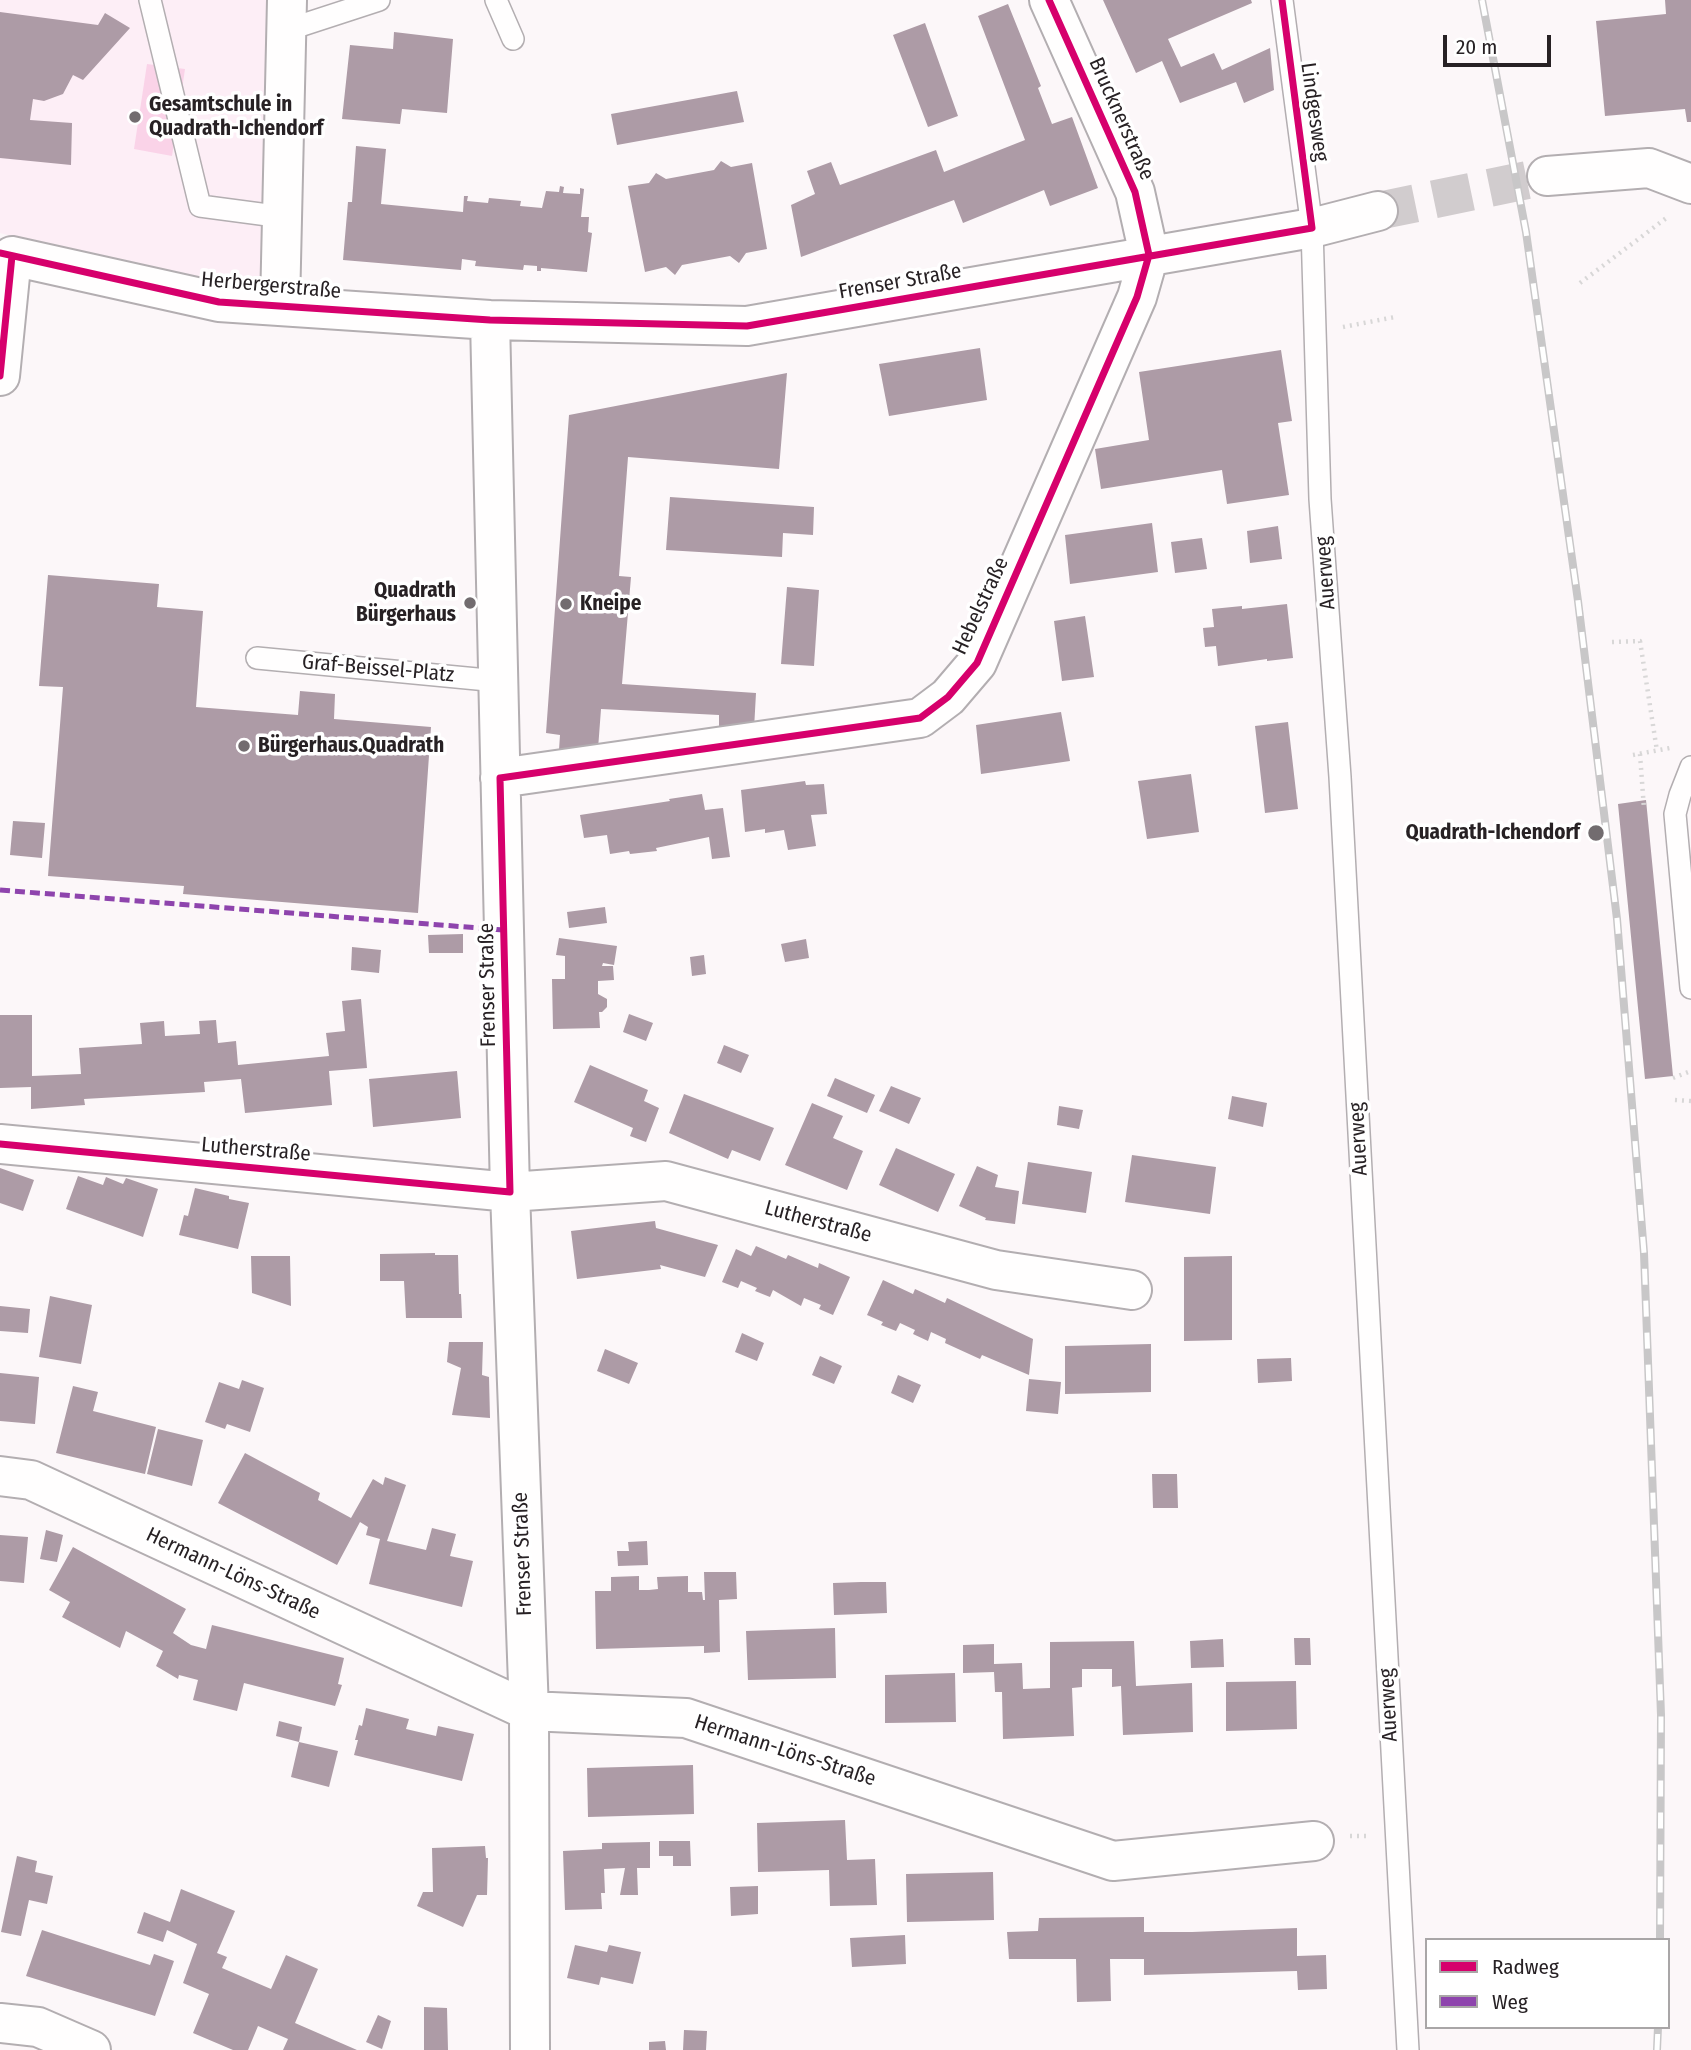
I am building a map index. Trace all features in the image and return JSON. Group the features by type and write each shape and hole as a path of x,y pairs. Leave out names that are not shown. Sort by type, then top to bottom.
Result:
{"street":[{"name":"Brucknerstraße","path":"1049,0 1135,192 1149,256"},
{"path":"280,306 287,15"},
{"path":"1547,176 1648,168 1691,184"},
{"name":"Frenser Straße","path":"530,2050 529,1711 510,1192 490,320 747,326 1312,228 1378,211"},
{"name":"Herbergerstraße","path":"0,376 12,256 219,302 490,320"},
{"name":"Hebelstraße","path":"500,778 920,719 948,697 977,663 1137,297 1149,256"},
{"name":"Lutherstraße","path":"0,1144 510,1192 666,1181 996,1270 1132,1290"},
{"name":"Hermann-Löns-Straße","path":"0,1476 31,1480 529,1711 686,1718 1113,1860 1314,1841"},
{"path":"0,2023 38,2027 91,2050"}],"lane":[{"path":"150,0 200,206 282,216"},
{"path":"287,15 379,0"},
{"path":"496,0 513,39"},
{"name":"Lindgesweg","path":"1282,0 1312,228"},
{"name":"Auerweg","path":"1312,228 1320,499 1341,791 1408,2050"},
{"name":"Graf-Beissel-Platz","path":"257,658 498,681"},
{"path":"1691,767 1675,814 1691,988"}],"path":[{"path":"1580,283 1670,216 1680,220"},
{"path":"1315,332 1395,317"},
{"path":"1612,642 1640,641 1657,751 1633,755"},
{"path":"1640,754 1645,810"},
{"path":"1673,1078 1691,1071"},
{"path":"1675,1100 1691,1101"},
{"path":"1314,1841 1361,1835 1397,1843"}],"shaded area":[{"name":"Gesamtschule in Quadrath-Ichendorf","path":"0,0 272,0 264,302 0,233"},
{"path":"147,64 185,69 172,156 134,149"}],"building":[{"path":"1103,0 1251,0 1252,3 1168,39 1181,67 1214,53 1222,70 1270,48 1274,90 1244,103 1236,82 1180,103 1162,61 1136,73"},
{"path":"1665,0 1691,0 1691,122 1687,122 1685,109 1605,116 1596,21 1666,14"},
{"path":"1008,4 1041,86 1038,88 1052,124 1072,117 1098,188 1050,206 1044,190 963,223 954,200 801,257 791,205 815,194 807,171 831,162 840,185 936,150 944,172 1025,140 978,16"},
{"path":"0,12 98,25 105,13 130,28 83,80 73,75 63,94 44,101 33,99 30,120 72,123 71,165 0,158"},
{"path":"925,23 958,116 928,127 893,35"},
{"path":"394,32 453,39 447,113 402,109 400,124 342,119 350,45 393,49"},
{"path":"737,91 744,122 617,145 611,114"},
{"path":"356,146 386,149 381,204 463,212 464,196 468,196 467,201 488,203 489,198 521,201 520,206 542,208 546,191 559,192 560,186 564,187 563,193 580,194 580,188 584,189 581,217 589,217 588,232 592,233 587,272 541,268 541,271 537,271 537,266 524,265 523,270 475,266 476,261 462,259 461,270 343,260 348,202 352,202"},
{"path":"721,161 731,167 752,163 767,249 746,253 739,263 730,256 682,265 675,275 666,267 645,272 628,186 649,183 656,173 666,179 714,170"},
{"path":"980,348 987,400 889,416 879,364"},
{"path":"1281,350 1292,421 1278,423 1289,495 1227,504 1222,470 1101,489 1095,449 1149,440 1139,372"},
{"path":"787,373 779,469 628,457 619,576 631,577 622,684 756,693 754,729 719,734 719,715 601,709 598,749 559,750 560,735 546,733 569,415"},
{"path":"670,497 814,507 813,535 783,533 782,557 666,550"},
{"path":"1152,523 1158,572 1070,584 1065,535"},
{"path":"1278,526 1282,559 1250,563 1247,531"},
{"path":"1202,538 1207,569 1175,573 1171,542"},
{"name":"Bürgerhaus.Quadrath","path":"48,575 159,584 157,607 203,611 196,707 298,715 300,691 335,694 334,719 431,727 418,913 183,894 184,886 48,876 63,687 39,686"},
{"path":"787,587 819,590 814,666 781,664"},
{"path":"1287,604 1293,658 1218,666 1216,646 1205,647 1203,628 1214,627 1212,609"},
{"path":"1085,616 1094,677 1062,681 1054,621"},
{"path":"1061,712 1070,761 981,774 976,725"},
{"path":"1288,722 1298,809 1265,813 1255,726"},
{"path":"1191,774 1199,832 1147,839 1138,781"},
{"path":"805,781 806,785 824,784 827,814 811,815 816,846 788,850 784,830 745,832 741,790"},
{"path":"702,794 705,810 723,808 730,857 712,859 709,837 656,848 657,851 630,854 629,851 610,854 607,835 584,838 580,815"},
{"path":"1646,800 1673,1076 1645,1079 1618,804"},
{"path":"13,821 45,823 42,858 10,855"},
{"path":"605,907 607,923 569,928 567,912"},
{"path":"463,934 463,953 429,953 428,935"},
{"path":"559,938 617,946 614,965 603,963 602,966 613,966 614,980 598,981 598,994 607,999 607,1007 599,1012 600,1028 553,1029 552,979 565,979 565,956 556,955"},
{"path":"806,939 809,958 785,962 781,944"},
{"path":"352,947 381,950 379,973 351,970"},
{"path":"704,955 706,974 692,976 690,957"},
{"path":"361,999 367,1068 329,1071 332,1105 245,1113 241,1079 204,1082 205,1092 84,1099 85,1105 31,1109 31,1087 0,1088 0,1015 32,1015 32,1076 81,1074 79,1048 142,1044 140,1023 164,1021 165,1036 200,1034 199,1021 216,1020 218,1043 236,1041 238,1065 329,1056 326,1033 345,1031 342,1001"},
{"path":"629,1014 653,1023 646,1041 623,1032"},
{"path":"724,1045 749,1055 741,1073 717,1063"},
{"path":"590,1065 648,1090 644,1101 659,1108 646,1142 630,1136 633,1128 574,1102"},
{"path":"457,1071 461,1118 373,1127 369,1079"},
{"path":"835,1078 875,1095 867,1113 827,1096"},
{"path":"891,1086 921,1098 909,1124 879,1111"},
{"path":"684,1094 774,1128 760,1161 732,1150 728,1159 669,1133"},
{"path":"1232,1096 1267,1103 1263,1127 1228,1119"},
{"path":"812,1103 843,1116 833,1138 863,1151 847,1190 785,1165"},
{"path":"1059,1106 1083,1110 1079,1129 1057,1125"},
{"path":"896,1148 955,1174 938,1212 879,1185"},
{"path":"1132,1155 1216,1167 1210,1214 1125,1202"},
{"path":"1028,1162 1092,1172 1086,1213 1022,1204"},
{"path":"977,1166 998,1175 995,1187 1019,1191 1015,1224 985,1220 986,1218 959,1206"},
{"path":"0,1168 34,1180 23,1211 0,1203"},
{"path":"78,1176 103,1185 106,1177 123,1184 126,1178 158,1189 143,1237 66,1209"},
{"path":"195,1188 249,1203 238,1249 179,1235 184,1215 188,1216"},
{"path":"655,1221 656,1228 718,1245 705,1277 660,1265 661,1269 577,1279 571,1231"},
{"path":"756,1246 786,1259 788,1255 818,1268 819,1263 850,1277 833,1315 819,1309 821,1305 804,1298 801,1306 773,1290 770,1297 741,1281 738,1288 722,1282 736,1249 751,1256"},
{"path":"380,1254 458,1255 462,1318 406,1318 404,1281 380,1281"},
{"path":"251,1256 290,1256 291,1306 252,1293"},
{"path":"1232,1256 1232,1340 1184,1341 1184,1257"},
{"path":"883,1280 913,1294 915,1289 945,1303 947,1298 1033,1339 1029,1375 982,1355 980,1359 945,1343 946,1339 931,1332 928,1341 913,1334 915,1330 900,1323 896,1331 881,1325 883,1322 867,1315"},
{"path":"50,1296 92,1305 81,1364 39,1357"},
{"path":"0,1306 30,1309 28,1333 0,1331"},
{"path":"742,1333 764,1343 757,1361 735,1352"},
{"path":"449,1342 483,1342 482,1375 489,1377 490,1418 452,1415 461,1368 447,1362"},
{"path":"1151,1344 1151,1392 1065,1394 1065,1346"},
{"path":"605,1349 638,1363 629,1384 597,1371"},
{"path":"820,1356 842,1366 834,1384 812,1375"},
{"path":"1291,1358 1292,1381 1258,1383 1257,1359"},
{"path":"0,1373 39,1377 35,1424 0,1421"},
{"path":"898,1375 921,1385 913,1403 891,1393"},
{"path":"1029,1379 1061,1382 1058,1414 1026,1411"},
{"path":"242,1380 264,1388 250,1432 227,1424 225,1429 205,1422 219,1382 239,1389"},
{"path":"73,1386 98,1392 93,1411 156,1427 145,1474 56,1453"},
{"path":"158,1429 203,1440 192,1486 147,1474"},
{"path":"245,1453 320,1493 318,1500 351,1518 373,1479 383,1485 385,1477 406,1485 387,1541 426,1550 432,1528 456,1534 450,1556 473,1561 462,1607 369,1584 380,1539 366,1535 368,1527 360,1522 337,1565 218,1503"},
{"path":"1152,1474 1177,1474 1178,1508 1153,1508"},
{"path":"46,1530 63,1535 57,1562 40,1559"},
{"path":"0,1535 28,1537 24,1583 0,1581"},
{"path":"647,1541 648,1565 618,1566 617,1551 629,1551 628,1542"},
{"path":"73,1547 186,1609 173,1633 191,1645 206,1649 212,1625 344,1658 338,1684 342,1685 335,1706 244,1683 237,1711 193,1700 198,1680 179,1675 178,1679 156,1666 163,1651 126,1631 120,1648 62,1617 70,1602 49,1590"},
{"path":"704,1572 736,1572 737,1599 719,1600 720,1652 704,1653 704,1646 596,1649 595,1591 611,1591 611,1577 639,1576 639,1590 649,1590 658,1589 657,1577 688,1576 688,1592 702,1592 705,1600"},
{"path":"886,1582 887,1613 834,1615 833,1583"},
{"path":"835,1628 836,1678 748,1680 746,1631"},
{"path":"1294,1638 1310,1638 1311,1665 1295,1665"},
{"path":"1223,1639 1224,1667 1191,1668 1190,1641"},
{"path":"1134,1641 1136,1686 1192,1683 1193,1732 1123,1735 1121,1686 1112,1687 1112,1669 1082,1669 1082,1687 1072,1688 1074,1736 1003,1739 1002,1692 995,1692 994,1672 963,1673 963,1645 994,1644 994,1664 1022,1663 1023,1689 1050,1688 1050,1642"},
{"path":"955,1673 956,1722 885,1723 885,1675"},
{"path":"1296,1681 1297,1729 1226,1731 1226,1682"},
{"path":"366,1708 409,1719 406,1729 436,1736 438,1726 474,1734 462,1781 354,1755 358,1740 355,1740"},
{"path":"279,1721 302,1727 299,1742 276,1736"},
{"path":"299,1742 338,1751 329,1787 291,1777"},
{"path":"693,1765 694,1814 588,1817 587,1768"},
{"path":"845,1820 847,1860 875,1859 877,1905 830,1906 829,1870 758,1872 757,1823"},
{"path":"659,1841 690,1841 691,1866 673,1866 673,1856 659,1856"},
{"path":"650,1842 650,1868 637,1868 638,1895 620,1895 625,1868 604,1869 605,1893 601,1893 602,1909 565,1910 563,1851 602,1849 602,1843"},
{"path":"485,1846 488,1858 487,1895 477,1895 463,1927 417,1906 423,1892 433,1892 432,1848"},
{"path":"17,1856 37,1861 35,1872 53,1876 47,1904 29,1900 21,1936 1,1932"},
{"path":"993,1872 994,1920 907,1922 906,1874"},
{"path":"758,1886 758,1914 731,1916 730,1887"},
{"path":"181,1889 235,1911 217,1953 227,1957 222,1968 271,1989 286,1955 318,1969 295,2023 357,2050 283,2050 288,2039 258,2026 248,2050 233,2050 193,2033 209,1994 183,1983 197,1944 167,1930 163,1942 137,1933 144,1912 170,1922"},
{"path":"1144,1917 1144,1932 1297,1928 1297,1956 1326,1955 1327,1989 1298,1990 1297,1971 1144,1975 1144,1959 1110,1959 1111,2001 1077,2002 1076,1959 1009,1959 1007,1932 1038,1931 1039,1918"},
{"path":"42,1930 150,1965 154,1954 174,1961 155,2016 26,1976"},
{"path":"905,1935 906,1964 852,1967 850,1938"},
{"path":"575,1945 607,1952 609,1945 641,1952 633,1984 601,1977 599,1985 567,1978"},
{"path":"424,2007 447,2008 448,2050 424,2050"},
{"path":"378,2015 391,2021 382,2049 366,2042"},
{"path":"684,2030 707,2031 706,2050 683,2050"},
{"path":"665,2041 666,2050 649,2050 649,2042"}],"tunnel":[{"path":"1378,211 1547,176"}],"railway":[{"path":"1482,0 1526,232 1578,601 1617,919 1644,1253 1661,1715 1660,1938"},
{"path":"1657,2050 1658,2029"}],"marked path":[{"path":"0,890 504,930"}],"cycle path":[{"path":"0,1144 510,1192 500,778 920,718 948,697 977,663 1137,297 1149,255 1135,192 1049,0"},
{"path":"0,253 219,302 490,320 747,326 1312,228 1282,0"},
{"path":"0,376 12,256"}],"place":[{"name":"Gesamtschule in Quadrath-Ichendorf","path":"135,117"},
{"name":"Quadrath Bürgerhaus","path":"470,603"},
{"name":"Kneipe","path":"566,604"},
{"name":"Bürgerhaus.Quadrath","path":"244,746"},
{"name":"Quadrath-Ichendorf","path":"1596,833"}]}
